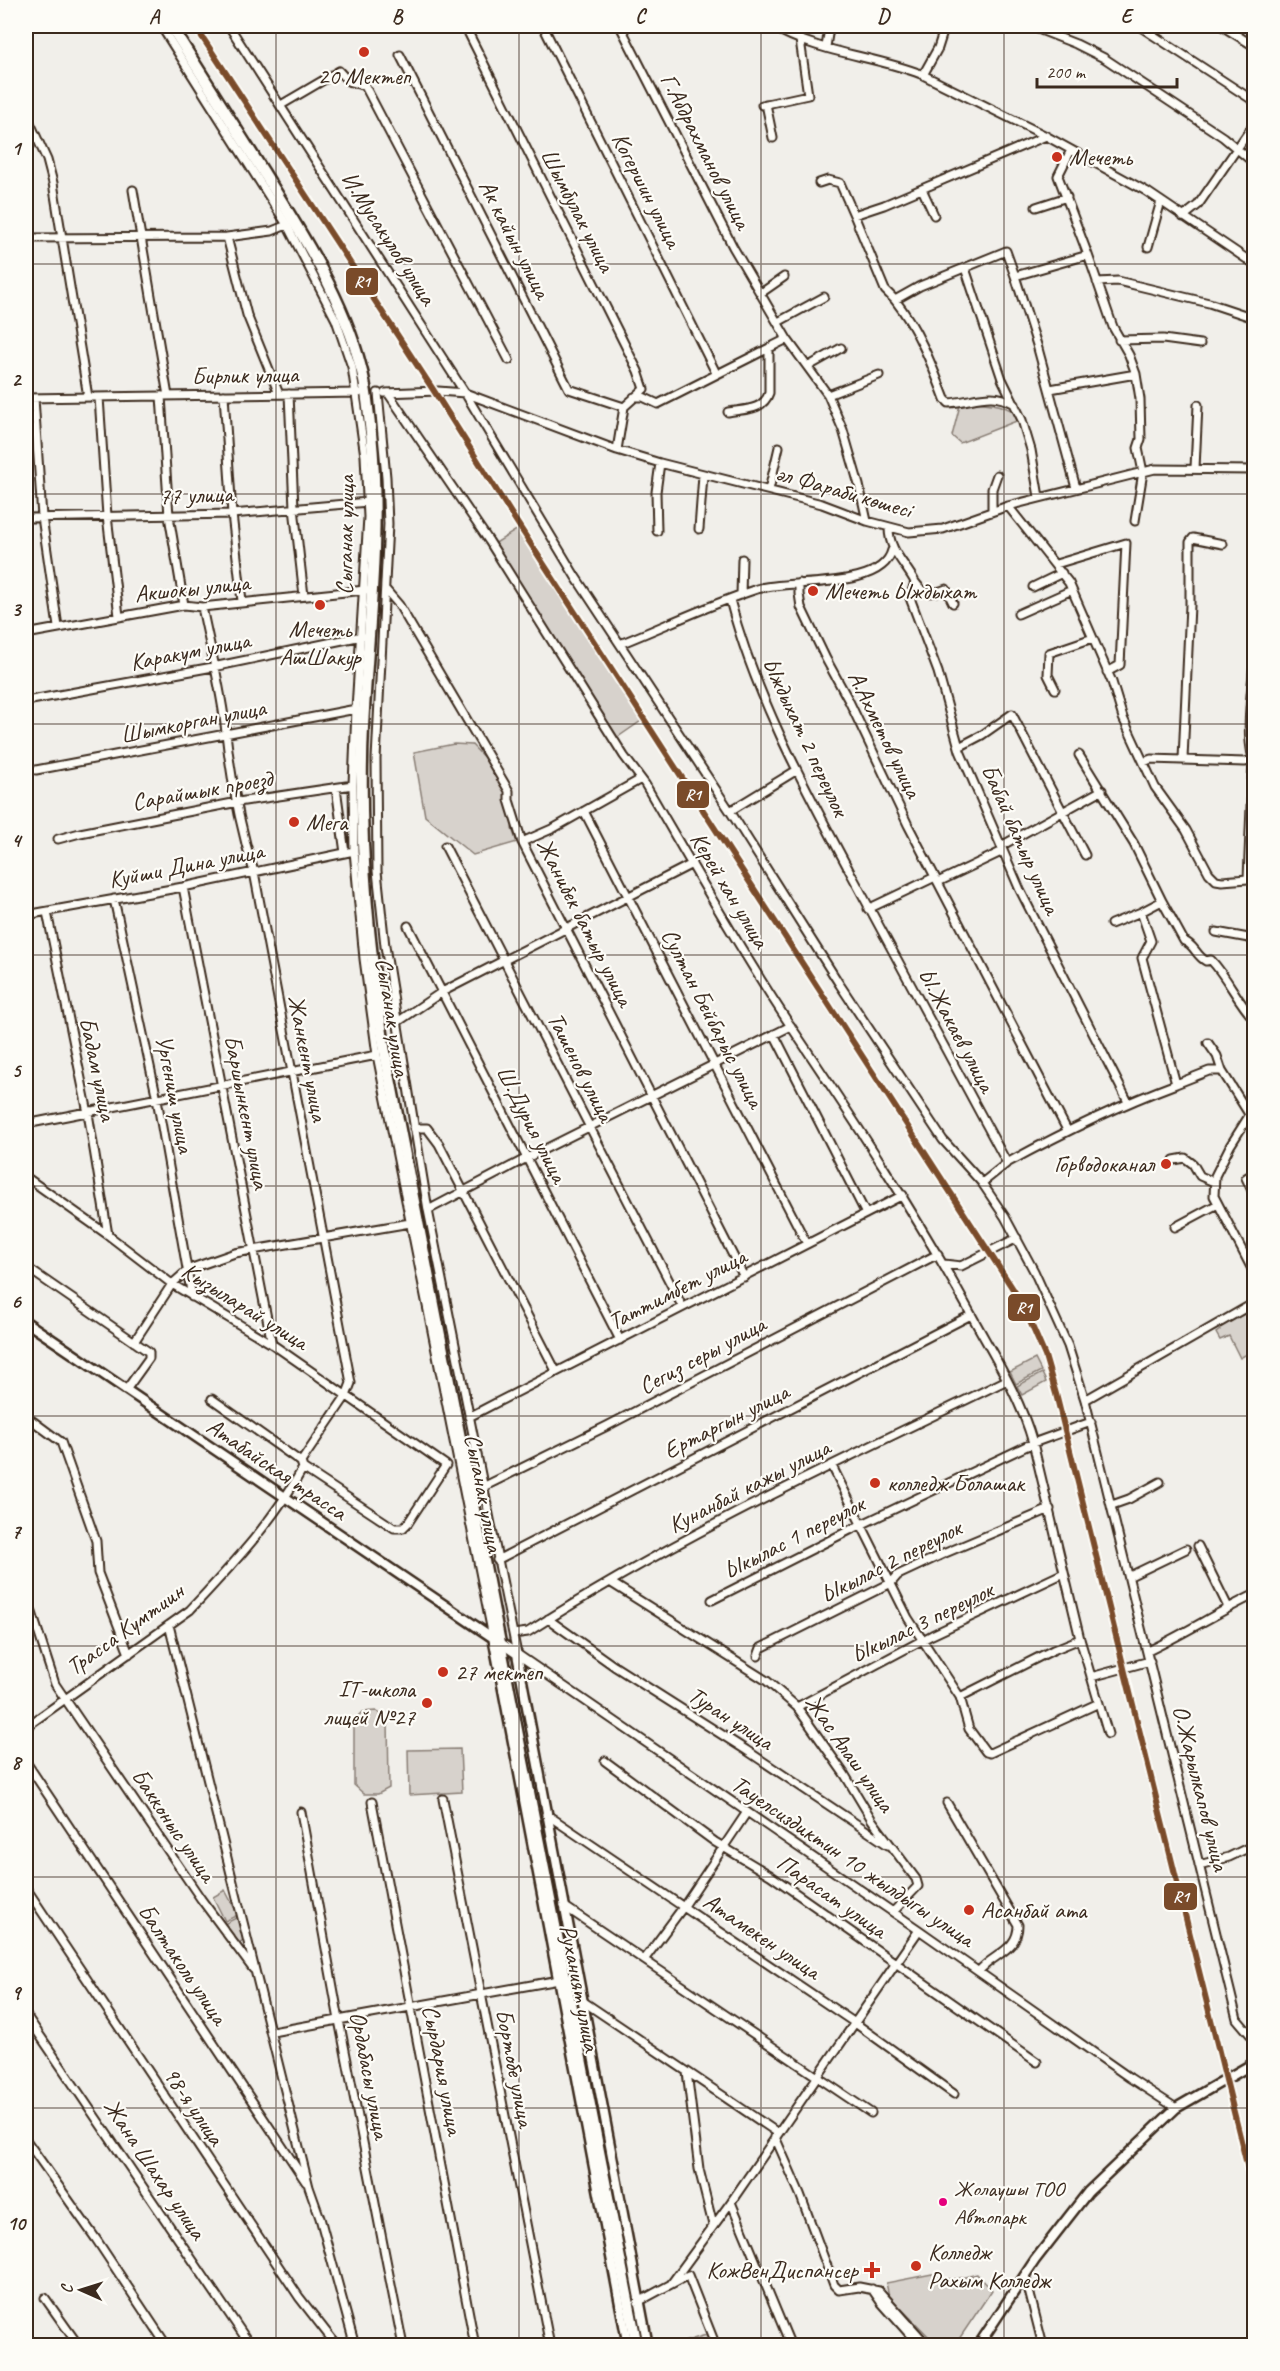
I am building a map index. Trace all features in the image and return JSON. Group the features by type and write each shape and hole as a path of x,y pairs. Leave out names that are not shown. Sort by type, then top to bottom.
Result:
{"highway":[{"path":"171,26 312,255 349,332 368,393 381,476 367,786 369,872 376,953 391,1058 637,2346"},
{"path":"178,26 292,207 317,252 354,329 367,368 368,393"},
{"path":"504,1645 643,2346"}],"main road":[{"name":"Атабайская трасса","path":"26,1322 504,1645"},
{"name":"Руханият улица","path":"504,1645 546,1814 584,2002 648,2346"},
{"name":"Руханият улица","path":"504,1645 559,1980 628,2346"},
{"path":"978,2346 1026,2275 1088,2192 1176,2108 1254,2063"}],"street":[{"path":"161,26 287,225 336,320 352,367 368,393 386,477 386,590 376,746 375,809 380,903 396,1023 428,1210 513,1634 504,1645"},
{"name":"И.Мусакулов улица","path":"229,26 465,393 575,576 730,811"},
{"name":"Шымбулак улица","path":"465,26 638,371 644,388 634,397"},
{"name":"Когершин улица","path":"543,26 716,373"},
{"name":"Г.Абдрахманов улица","path":"620,26 733,247 787,339 809,366 828,395 843,430 867,521"},
{"path":"772,26 782,28 800,40 901,66 923,75 1046,136 1161,201 1254,264"},
{"path":"1030,26 1104,58 1223,137 1254,163"},
{"path":"1139,26 1254,101"},
{"path":"1222,26 1254,46"},
{"path":"826,47 830,28"},
{"path":"923,75 945,29"},
{"path":"773,138 764,104 808,94 800,40"},
{"name":"Ак кайын улица","path":"400,55 569,389 624,407"},
{"path":"281,105 339,71 348,81 365,86 509,360"},
{"path":"26,114 47,160 88,397"},
{"path":"1183,217 1198,206 1254,124"},
{"path":"854,215 922,189 1046,136"},
{"path":"1071,150 1058,176 1113,327 1130,355 1136,374 1140,399 1141,440 1138,448 1143,472 1135,521"},
{"path":"819,183 828,180 840,183 885,290 904,311 931,362 945,399 949,403 992,395 1015,404"},
{"path":"922,189 934,215"},
{"path":"133,190 165,396 169,516 184,604"},
{"path":"1036,207 1066,197"},
{"path":"1148,247 1161,201"},
{"path":"26,238 227,237 272,231 287,225"},
{"path":"227,237 247,315 279,394"},
{"path":"895,300 920,286 1006,251 1050,389 1076,488"},
{"path":"1015,276 1088,255"},
{"path":"965,268 1002,379 1015,404 1031,450 1040,497"},
{"path":"761,293 784,277"},
{"path":"1097,282 1118,281 1209,303 1254,318"},
{"path":"778,322 824,297"},
{"path":"617,450 624,407 634,397 643,397 658,404 787,339"},
{"path":"1119,340 1163,339 1200,344"},
{"path":"728,412 761,406 767,400 769,348"},
{"path":"809,366 841,348"},
{"path":"1050,389 1136,374"},
{"path":"828,395 879,375"},
{"name":"Бирлик улица","path":"30,398 438,391 465,393"},
{"name":"Сыганак улица","path":"368,393 365,456 368,502 365,590 353,785 354,851 364,959 377,1055 410,1223 504,1645"},
{"name":"Керей хан улица","path":"388,393 489,542 624,756 641,779 791,1026 903,1195 944,1264 1007,1380 1025,1417 1033,1443 1080,1640 1108,1734"},
{"name":"әл Фараби көшесі","path":"465,393 617,450 703,475 822,504 867,521 909,532 943,529 1008,506 1155,469 1254,470"},
{"path":"289,394 294,508 304,596"},
{"path":"224,395 232,513 243,601"},
{"path":"99,397 106,516 119,616"},
{"path":"30,398 42,517 58,627"},
{"path":"1195,468 1198,405"},
{"path":"770,490 779,447"},
{"path":"657,531 656,492 660,463"},
{"path":"699,529 703,475"},
{"path":"992,511 992,489 997,476"},
{"name":"77 улица","path":"26,518 169,516 368,502"},
{"path":"1008,506 1056,564 1072,590 1155,787 1186,830 1209,873 1216,880 1222,881 1248,879 1254,759 1251,751 1254,661"},
{"path":"889,528 892,550 909,569 922,591 929,594 946,589 953,603"},
{"path":"1183,759 1190,605 1190,542 1193,538 1200,538 1223,544"},
{"path":"1056,564 1126,543 1120,664 1107,672"},
{"path":"620,644 759,588 855,578 881,565 891,556 892,550"},
{"path":"741,596 742,559"},
{"path":"1033,587 1062,573"},
{"name":"Бабай батыр улица","path":"915,582 910,598 938,672 959,747 1020,890 1128,1102"},
{"name":"А.Ахметов улица","path":"800,583 801,607 810,627 975,956 1067,1130"},
{"name":"Акшокы улица","path":"26,634 184,604 202,607 365,590"},
{"name":"Жанибек батыр улица","path":"386,590 399,605 489,760 499,771 509,791 509,800 522,842 744,1277"},
{"path":"1018,614 1072,590"},
{"name":"Ыждыхат 2 переулок","path":"730,600 741,642 797,770 858,887"},
{"name":"Жанкент улица","path":"202,607 227,735 226,746 244,841 254,872 351,1383 346,1396"},
{"name":"Каракум улица","path":"26,701 213,667 362,636"},
{"path":"1055,689 1048,675 1049,653 1094,638"},
{"name":"Шымкорган улица","path":"36,770 356,709"},
{"path":"959,747 982,735 1012,714 1086,855"},
{"path":"1079,755 1134,844 1184,941 1190,943 1202,959 1211,960 1216,964 1254,1019"},
{"path":"1144,762 1152,759 1245,762 1254,759"},
{"path":"730,811 797,770"},
{"path":"522,842 641,779"},
{"name":"Сарайшык проезд","path":"58,839 238,802 353,785"},
{"path":"336,788 345,854"},
{"path":"868,909 937,880 1002,848 1062,810 1102,790"},
{"name":"Султан Бейбарыс улица","path":"584,811 807,1244"},
{"name":"О.Жарылкапов улица","path":"730,811 840,985 943,1140 982,1182 1017,1238 1068,1346 1091,1422 1130,1576 1237,2019 1254,2039"},
{"name":"Ташенов улица","path":"445,846 682,1306"},
{"name":"Куйши Дина улица","path":"26,915 183,887 354,851"},
{"path":"396,1023 442,992 692,864"},
{"name":"Баршынкент улица","path":"183,887 272,1344"},
{"name":"Ы.Жакаев улица","path":"858,887 1007,1163"},
{"name":"Ургениш улица","path":"114,899 157,1099 189,1269 192,1297"},
{"path":"1111,924 1162,901"},
{"name":"Бадам улица","path":"47,912 88,1113 108,1235"},
{"path":"1141,912 1150,941 1142,958 1176,1084"},
{"name":"Ш.Дурия улица","path":"408,926 620,1340"},
{"path":"1216,932 1254,939"},
{"path":"428,1210 589,1126 791,1026"},
{"path":"774,1034 866,1214"},
{"path":"1208,1043 1217,1056 1222,1071 1253,1111 1254,1122"},
{"path":"26,1124 377,1055"},
{"path":"982,1182 1007,1163 1067,1130 1128,1102 1209,1071 1222,1071"},
{"path":"1253,1111 1230,1146 1215,1176 1214,1196 1254,1273"},
{"path":"414,1128 427,1128 433,1134 534,1324 556,1371"},
{"path":"1174,1160 1185,1158 1193,1164 1200,1176 1215,1182"},
{"path":"1254,1173 1246,1178 1254,1195"},
{"name":"Кызыларай улица","path":"26,1177 172,1284 272,1344 446,1465 403,1528 394,1528 302,1465"},
{"name":"Таттимбет улица","path":"470,1417 682,1306 744,1277 903,1195"},
{"path":"1175,1227 1218,1204"},
{"path":"134,1342 172,1284 189,1269 236,1253 410,1223"},
{"path":"944,1264 961,1266 1017,1238"},
{"name":"Сегиз серы улица","path":"483,1487 607,1426 938,1254"},
{"path":"26,1267 148,1352 148,1358 126,1390"},
{"path":"1085,1400 1254,1303"},
{"name":"Ертаргын улица","path":"497,1560 971,1315"},
{"name":"Кунанбай кажы улица","path":"513,1634 528,1632 670,1547 1007,1380"},
{"path":"286,1499 302,1465 346,1396"},
{"path":"212,1399 302,1465"},
{"path":"26,1416 61,1442 96,1541 98,1573 129,1654"},
{"name":"Ыкылас 1 переулок","path":"712,1600 861,1525 1033,1443 1091,1422"},
{"path":"832,1466 923,1641 960,1697 969,1729 977,1743 988,1753 1099,1703"},
{"path":"1112,1505 1129,1499 1160,1482"},
{"name":"Трасса Кумтиин","path":"26,1727 190,1610 260,1534 286,1499"},
{"name":"Ыкылас 2 переулок","path":"758,1656 761,1648 891,1583 898,1575 1050,1509"},
{"path":"1198,1545 1228,1607"},
{"path":"1130,1576 1186,1549"},
{"name":"Ыкылас 3 переулок","path":"797,1707 923,1641 1064,1573"},
{"name":"Жас Алаш улица","path":"610,1582 767,1681 797,1707 845,1776 872,1820 916,1879 918,1886 893,1912"},
{"name":"Бакконыс улица","path":"26,1594 56,1684 201,1899 255,1971"},
{"path":"1148,1651 1186,1633 1228,1607 1254,1595"},
{"name":"Туран улица","path":"548,1619 614,1666 894,1848"},
{"path":"169,1625 309,2187 321,2218 355,2346"},
{"path":"960,1697 1053,1650 1080,1640"},
{"name":"Тауелсиздиктин 10 жылдыгы улица","path":"504,1645 1176,2108"},
{"path":"1091,1677 1124,1666 1150,1661"},
{"name":"Парасат улица","path":"606,1761 714,1842 770,1875 1037,2062"},
{"name":"Балтаколь улица","path":"26,1762 309,2187"},
{"name":"Бортобе улица","path":"444,1799 550,2346"},
{"name":"Сырдария улица","path":"372,1802 475,2346"},
{"path":"947,1803 1018,1925 1018,1935 1014,1943 979,1971"},
{"name":"Ордабасы улица","path":"301,1812 403,2346"},
{"path":"644,1960 684,1906 747,1812"},
{"name":"Атамекен улица","path":"546,1814 855,2023 954,2094"},
{"path":"1199,1865 1229,1857 1254,1845"},
{"name":"98-я улица","path":"26,1888 299,2297 333,2342"},
{"path":"564,1906 871,2114"},
{"path":"671,2284 818,2078 919,1930"},
{"path":"272,2032 559,1980"},
{"path":"584,2002 777,2135 834,2285 839,2290 859,2287 881,2292 928,2346"},
{"name":"Жана Шахар улица","path":"26,2015 252,2346"},
{"path":"687,2072 699,2169 713,2225"},
{"path":"26,2140 96,2239 167,2346"},
{"path":"731,2202 790,2346"},
{"path":"639,2302 688,2275 717,2346"},
{"path":"1026,2275 1043,2346"},
{"path":"872,2289 918,2344"},
{"path":"45,2298 79,2346"},
{"path":"906,2346 918,2344"}],"shaded area":[{"path":"973,402 1005,407 1011,410 1019,420 960,443 952,436 960,405"},
{"path":"518,529 641,721 615,739 494,544"},
{"path":"454,744 472,745 489,763 506,792 514,820 512,829 517,842 473,855 425,816 414,752"},
{"path":"1244,1313 1254,1331 1254,1350 1240,1358 1229,1336 1220,1340 1216,1333 1220,1330 1219,1327"},
{"path":"1035,1359 1041,1371 1016,1384 1010,1372"},
{"path":"1042,1373 1046,1382 1022,1395 1017,1386"},
{"path":"376,1711 388,1719 389,1788 378,1794 364,1794 354,1785 354,1720 362,1712"},
{"path":"460,1749 462,1792 409,1795 408,1750"},
{"path":"225,1890 238,1915 225,1921 213,1897"},
{"path":"240,1916 246,1939 238,1943 224,1924"},
{"path":"932,2274 949,2279 977,2274 992,2290 955,2345 937,2345 889,2296 886,2283"},
{"path":"706,2335 708,2342 695,2345 674,2345"}],"transit line":[{"name":"R1","path":"195,26 434,391 1022,1303 1045,1356 1056,1394 1254,2193"}],"place":[{"name":"20 Мектеп","path":"364,52"},
{"name":"Мечеть","path":"1057,157"},
{"name":"Мечеть Ыждыхат","path":"813,591"},
{"name":"Мечеть АшШакур","path":"320,605"},
{"name":"Мега","path":"294,822"},
{"name":"Горводоканал","path":"1166,1164"},
{"name":"колледж Болашак","path":"875,1483"},
{"name":"27 мектеп","path":"443,1672"},
{"name":"IT-школа лицей №27","path":"427,1703"},
{"name":"Асанбай ата","path":"969,1910"},
{"name":"Жолаушы ТОО Автопарк","path":"943,2202"},
{"name":"Колледж Рахым Колледж","path":"916,2266"},
{"name":"КожВенДиспансер","path":"872,2270"}]}
